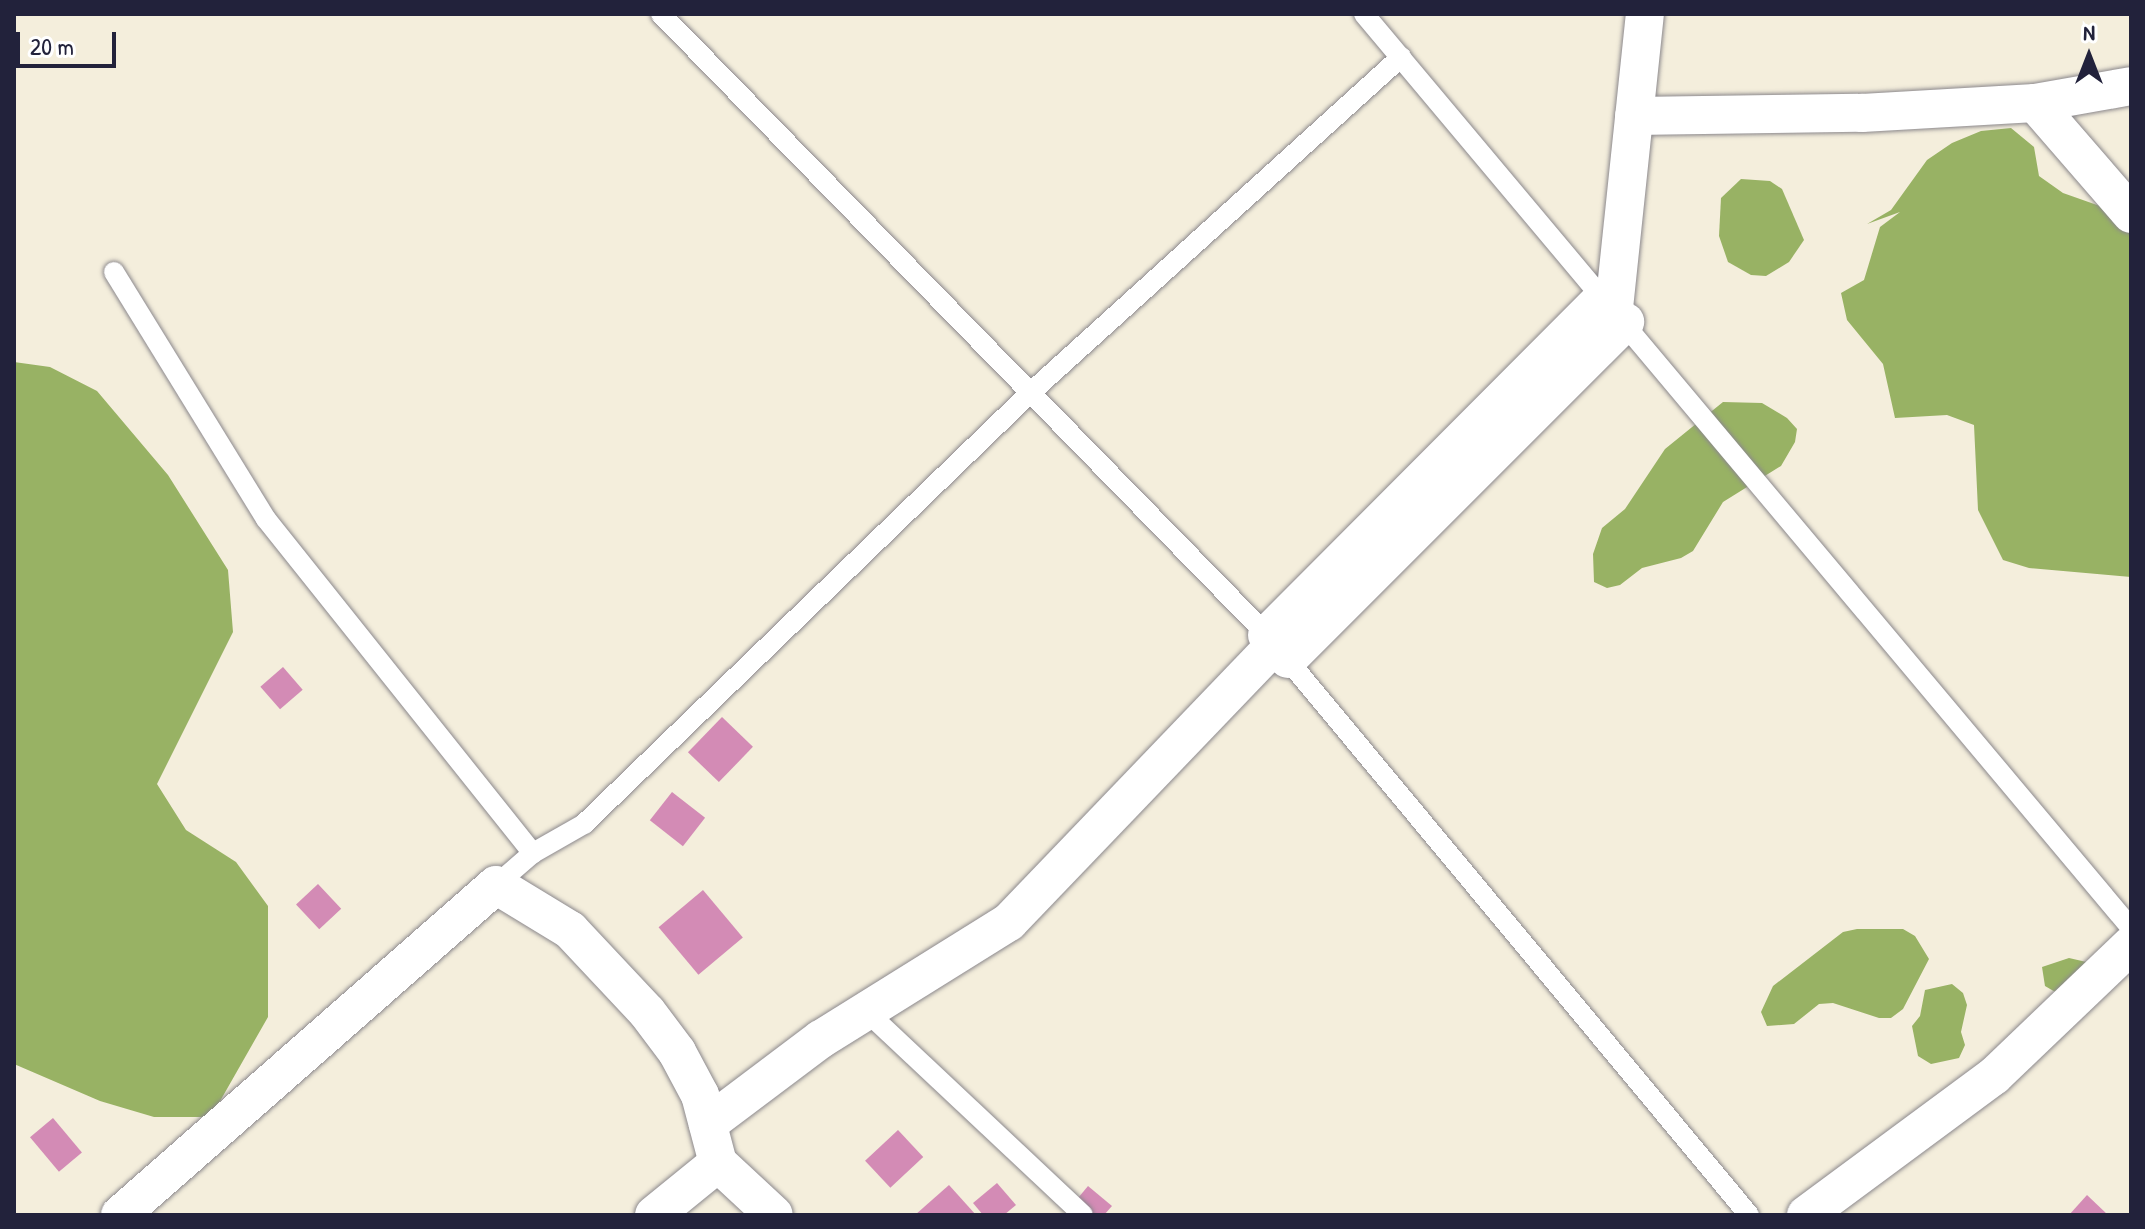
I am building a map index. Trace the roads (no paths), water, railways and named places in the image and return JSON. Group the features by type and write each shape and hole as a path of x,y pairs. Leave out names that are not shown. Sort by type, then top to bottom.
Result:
{"street":[{"path":"708,1124 867,1012 1009,922 1277,646 1614,309 1645,14"},
{"path":"1634,116 1862,113 2035,103 2131,86"},
{"path":"2035,103 2131,214"},
{"path":"120,1215 496,885 570,930 647,1012 677,1052 700,1095 718,1163 774,1215"},
{"path":"1806,1215 1994,1076 2131,945"},
{"path":"654,1215 718,1163"}],"lane":[{"path":"661,14 1277,646 1749,1215"},
{"path":"1364,14 2131,928"},
{"path":"496,885 533,853 584,824 1029,394 1401,57"},
{"path":"114,272 266,519 533,853"},
{"path":"867,1012 1083,1215"}]}
